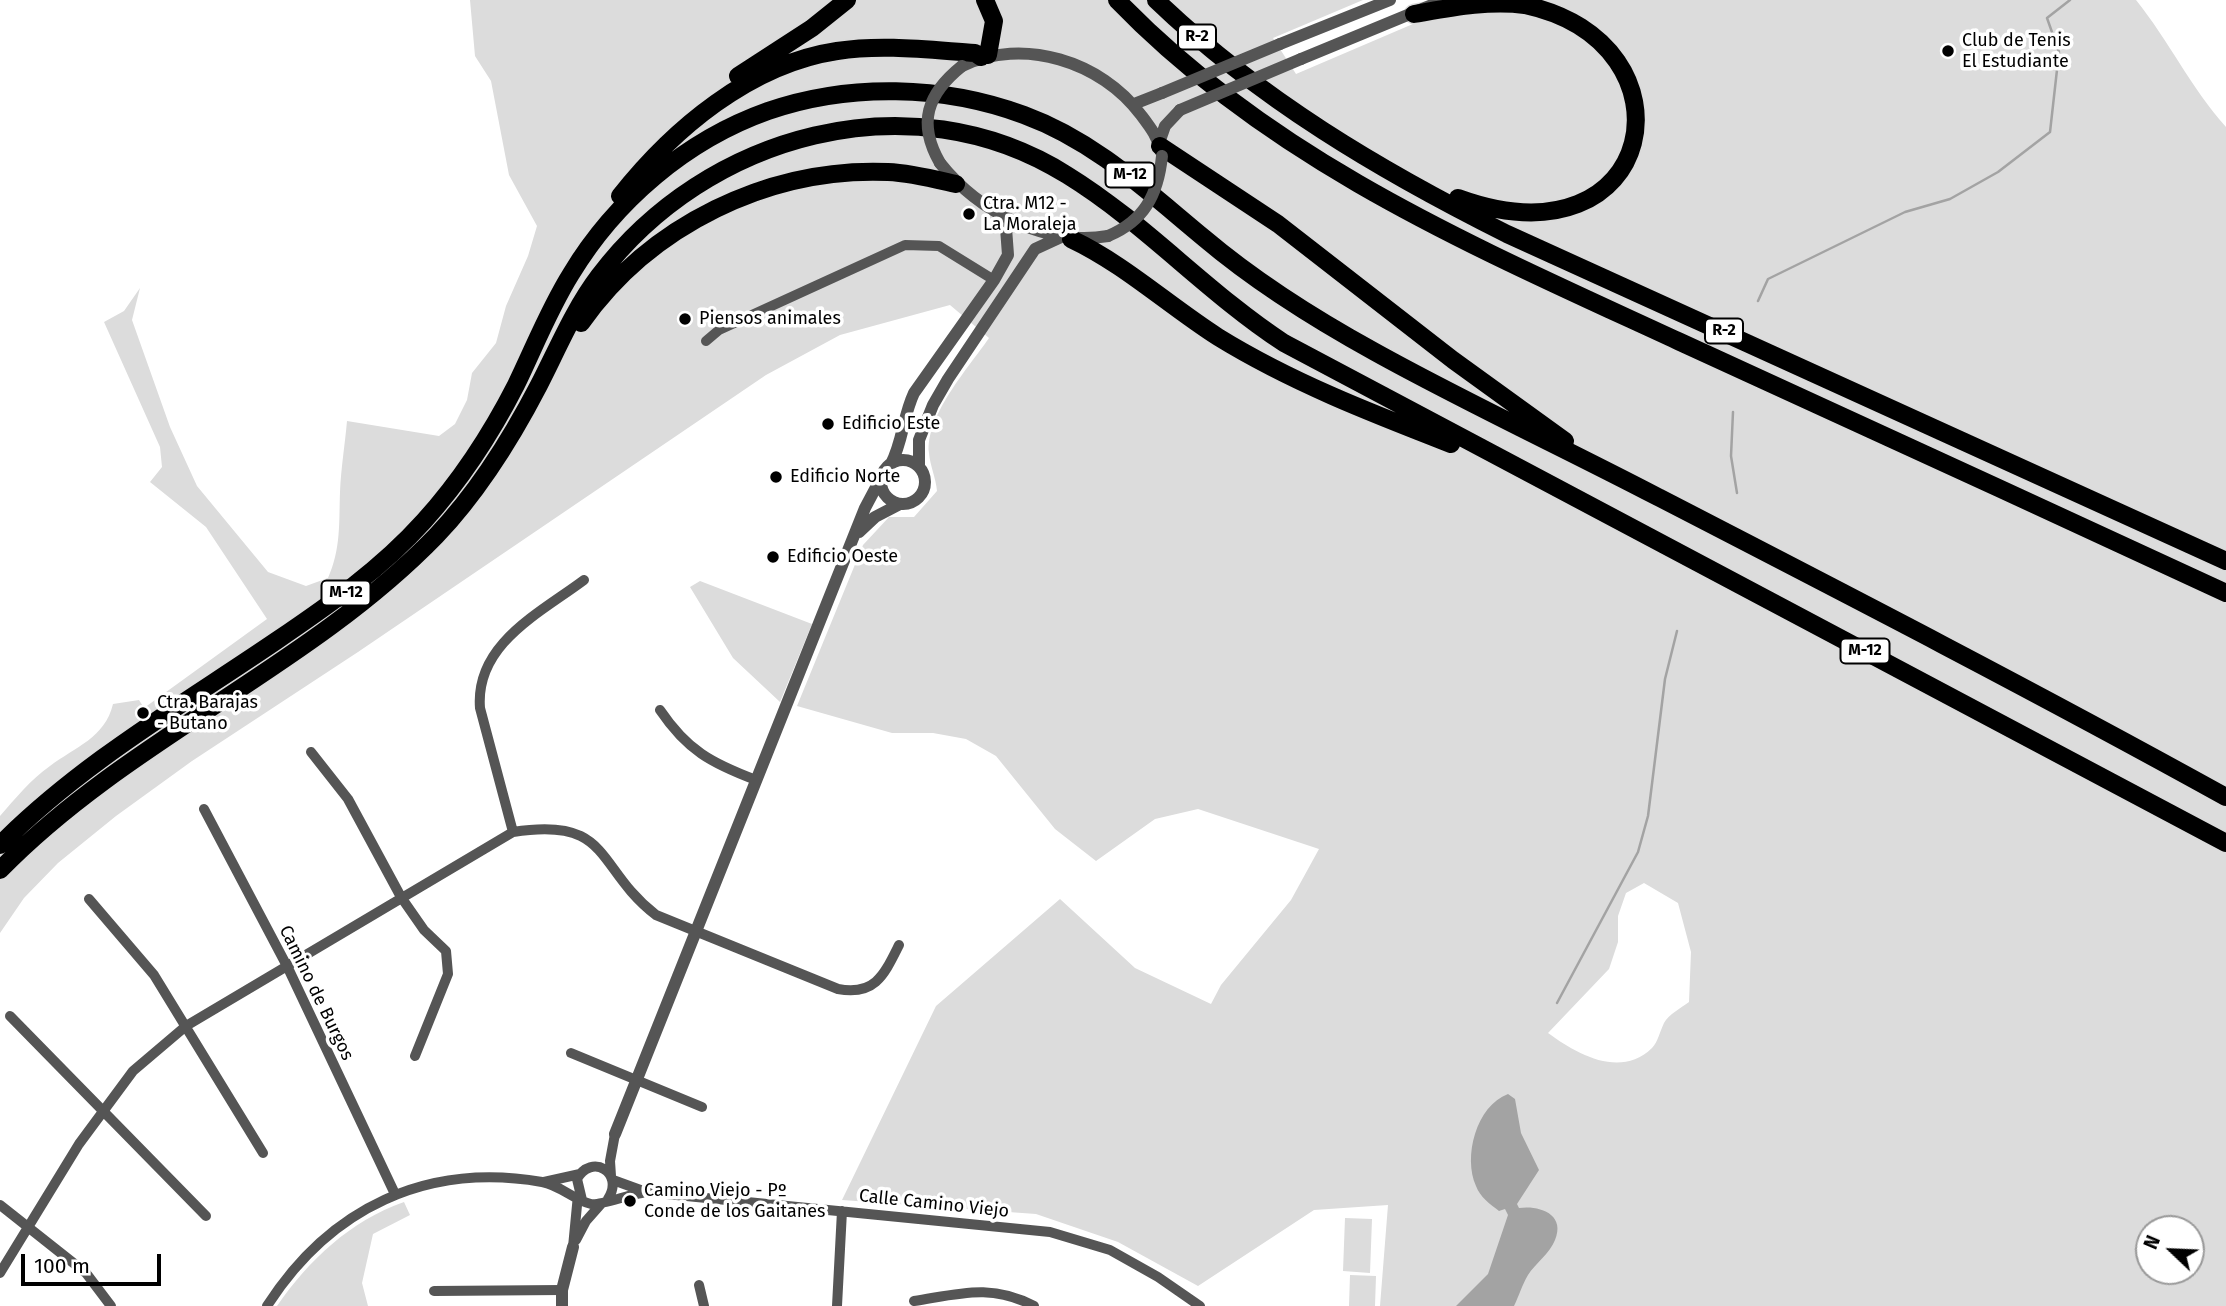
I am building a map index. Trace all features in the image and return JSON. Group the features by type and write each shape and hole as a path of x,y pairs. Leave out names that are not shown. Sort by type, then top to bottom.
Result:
{"highway":[{"path":"589,247 593,229 659,152 726,85 812,28 847,0"},
{"path":"659,152 717,103 743,86 803,58 874,48 975,53 985,56 994,21 985,0"},
{"name":"R-2","path":"1117,0 1146,30 1211,86 1306,153 1402,211 1553,284 2226,593"},
{"name":"R-2","path":"1156,0 1238,73 1323,132 1398,177 1495,228 2226,561"},
{"path":"1238,73 1394,166 1458,199 1483,207 1513,213 1564,210 1599,194 1621,170 1635,134 1635,102 1627,78 1598,41 1553,13 1523,4 1484,3 1413,14"},
{"name":"M-12","path":"0,845 75,780 358,584 409,537 455,484 486,438 568,278 589,247 625,203 663,169 730,127 767,111 803,101 886,91 960,97 1026,116 1078,140 1143,185 1206,240 1269,288 1372,351 1649,492 2226,797"},
{"name":"M-12","path":"0,870 83,794 385,584 439,533 488,472 589,290 627,242 665,206 718,170 747,156 812,135 874,127 942,130 1003,145 1064,173 1123,214 1247,319 1330,369 2226,843"},
{"path":"1160,148 1278,224 1413,330 1552,432 1649,492"},
{"path":"556,351 570,338 604,293 637,260 686,225 738,199 784,184 861,172 905,173 956,184"},
{"path":"1066,238 1116,265 1220,338 1270,366 1333,397 1483,457 1503,461"}],"street":[{"path":"1134,104 1390,0"},
{"path":"857,535 874,517 921,495 925,480 919,466 919,440 933,405 1035,249 1066,238 1108,236 1125,229 1141,216 1157,187 1165,126 1180,110 1444,0"},
{"path":"1066,238 999,214 956,184 940,163 929,141 927,119 944,80 962,66 985,56 1016,52 1053,57 1102,78 1134,104 1160,148"},
{"path":"595,1167 615,1134 857,535 865,508 897,454 905,412 914,393 1008,256 1007,235 999,214"},
{"path":"706,341 719,330 905,245 939,246 994,280"},
{"path":"891,464 905,460 919,466"},
{"path":"882,476 885,494 900,503"},
{"path":"513,832 480,708 479,692 485,671 500,644 584,580"},
{"path":"660,710 681,740 698,753 717,765 756,780"},
{"path":"311,752 348,799 401,897 424,930 446,951 449,974 415,1056"},
{"name":"Camino de Burgos","path":"204,809 288,968 395,1194"},
{"path":"0,1273 103,1108 133,1070 186,1026 288,968 401,897 513,832 535,828 582,835 600,848 636,900 656,915 838,989 854,992 869,987 880,978 898,945"},
{"path":"89,900 154,975 264,1153"},
{"path":"10,1016 206,1216"},
{"path":"571,1053 702,1107"},
{"path":"573,1247 586,1221 614,1188 610,1161 615,1134"},
{"path":"267,1306 284,1280 320,1242 350,1217 395,1194 459,1177 544,1182 580,1174 595,1167 603,1168 612,1178"},
{"path":"562,1306 562,1290 573,1247 579,1197 576,1185 580,1174"},
{"name":"Calle Camino Viejo","path":"612,1178 646,1192 1050,1232 1110,1250 1158,1277 1200,1306"},
{"path":"544,1182 579,1197 604,1202"},
{"name":"Calle Camino Viejo","path":"604,1202 646,1192"},
{"path":"0,1205 30,1226 86,1273 111,1306"},
{"path":"837,1306 842,1211"},
{"path":"699,1285 704,1306"},
{"path":"433,1291 562,1290"},
{"path":"914,1301 986,1290 1012,1295 1034,1306"}],"shaded area":[{"path":"470,0 1363,0 1273,38 1296,74 1469,0 2136,0 2226,127 2226,1306 1380,1306 1388,1205 1314,1210 1198,1286 1118,1242 1036,1214 842,1200 936,1006 1060,899 1135,968 1211,1004 1221,985 1291,900 1319,849 1198,809 1155,819 1096,861 1055,829 996,756 966,739 933,733 892,733 797,706 863,545 889,517 914,517 937,491 929,453 934,424 950,392 989,338 950,305 840,335 766,375 358,652 192,761 116,816 58,863 24,898 0,933 0,816 36,777 96,734 109,716 113,704 139,700 144,708 267,619 206,527 150,482 162,467 160,447 104,322 124,311 140,288 132,320 170,427 197,486 268,572 306,586 328,578 337,546 347,421 439,436 455,424 467,400 472,373 496,343 506,306 528,256 537,226 509,175 491,81 475,56","holes":["1644,883 1678,903 1691,952 1689,1002 1666,1020 1654,1046 1640,1057 1626,1062 1613,1062 1585,1055 1548,1033 1609,969 1618,942 1618,916 1626,893"]},
{"path":"700,581 812,624 780,702 733,658 690,587"},
{"path":"1508,1094 1515,1099 1521,1133 1539,1170 1517,1204 1519,1208 1535,1208 1549,1213 1557,1224 1555,1240 1528,1275 1514,1306 1456,1306 1488,1274 1508,1215 1505,1209 1499,1211 1480,1194 1472,1174 1471,1161 1480,1121 1497,1100"},
{"path":"404,1202 410,1215 373,1234 362,1283 368,1306 277,1306 303,1273 332,1244 366,1220"},
{"path":"1345,1218 1372,1219 1370,1273 1343,1271"},
{"path":"1350,1275 1376,1276 1375,1306 1349,1306"}],"waterway":[{"path":"1758,301 1768,279 1905,212 1950,199 1998,172 2050,132 2059,52 2047,18 2070,0"},
{"path":"1733,412 1731,456 1737,493"},
{"path":"1557,1003 1638,852 1648,816 1665,679 1677,631"}],"place":[{"name":"Club de Tenis El Estudiante","path":"1948,51"},
{"name":"Ctra. M12 - La Moraleja","path":"969,214"},
{"name":"Piensos animales","path":"685,319"},
{"name":"Edificio Este","path":"828,424"},
{"name":"Edificio Norte","path":"776,477"},
{"name":"Edificio Oeste","path":"773,557"},
{"name":"Ctra. Barajas - Butano","path":"143,713"},
{"name":"Camino Viejo - Pº Conde de los Gaitanes","path":"630,1201"}]}
